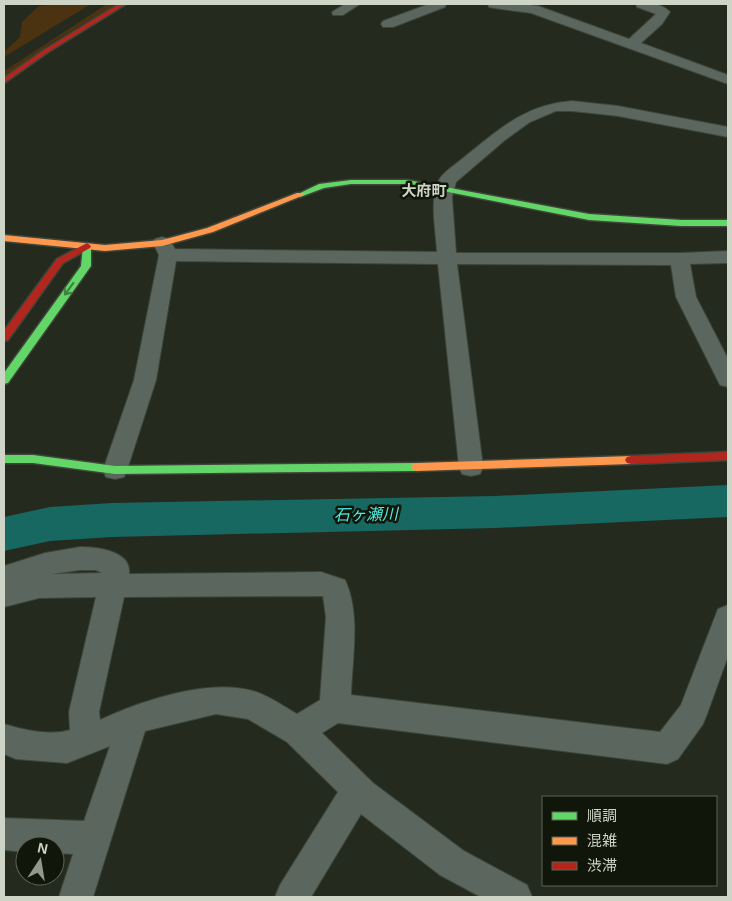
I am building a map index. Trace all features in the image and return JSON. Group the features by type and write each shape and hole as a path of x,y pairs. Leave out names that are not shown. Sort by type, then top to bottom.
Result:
{"street":[{"path":"4,81 46,51 123,4"},
{"path":"338,12 354,4"},
{"path":"388,24 440,4"},
{"path":"494,4 534,9 728,80"},
{"path":"632,45 664,12 642,4"},
{"path":"471,468 447,258 443,197 444,188 448,180 524,119 554,108 572,106 618,112 728,132"},
{"path":"165,249 322,186 378,181 408,182 444,188 589,218 728,223"},
{"path":"4,238 105,248 447,258 680,259 728,257"},
{"path":"4,338 60,261 87,246"},
{"path":"4,380 86,266 87,246"},
{"path":"115,470 144,380 165,249"},
{"path":"680,259 686,297 728,379"},
{"path":"4,459 33,458 115,470 471,468 728,456"},
{"path":"4,578 23,569 48,563 94,558 114,566 116,570 84,712 86,740"},
{"path":"4,595 39,586 322,584 335,588 340,617 335,708"},
{"path":"298,731 335,708 667,748 692,714 728,618"},
{"path":"4,739 16,744 42,747 67,746 86,740 134,719 216,700 252,705 298,731 358,789 452,862 515,897"},
{"path":"76,897 134,719"},
{"path":"292,897 358,789"},
{"path":"4,834 83,838 98,832"}],"shaded area":[{"path":"91,4 4,57 4,52 20,37 22,22 39,6"},
{"path":"107,4 117,4 53,42 4,77 4,71"}],"waterway":[{"name":"石ヶ瀬川","path":"4,534 50,524 112,520 495,512 728,501"}],"traffic: fast":[{"path":"300,195 322,186 351,182 408,182 589,217 681,223 728,223"},
{"path":"4,380 86,266 87,246"},
{"path":"4,459 33,459 115,470 417,467"}],"traffic: slow":[{"path":"4,238 105,248 162,243 210,230 300,195"},
{"path":"417,467 631,460"}],"traffic: jam":[{"path":"4,81 46,51 123,4"},
{"path":"4,338 60,261 87,246"},
{"path":"631,460 728,456"}],"district":[{"name":"大府町","path":"424,191"}]}
